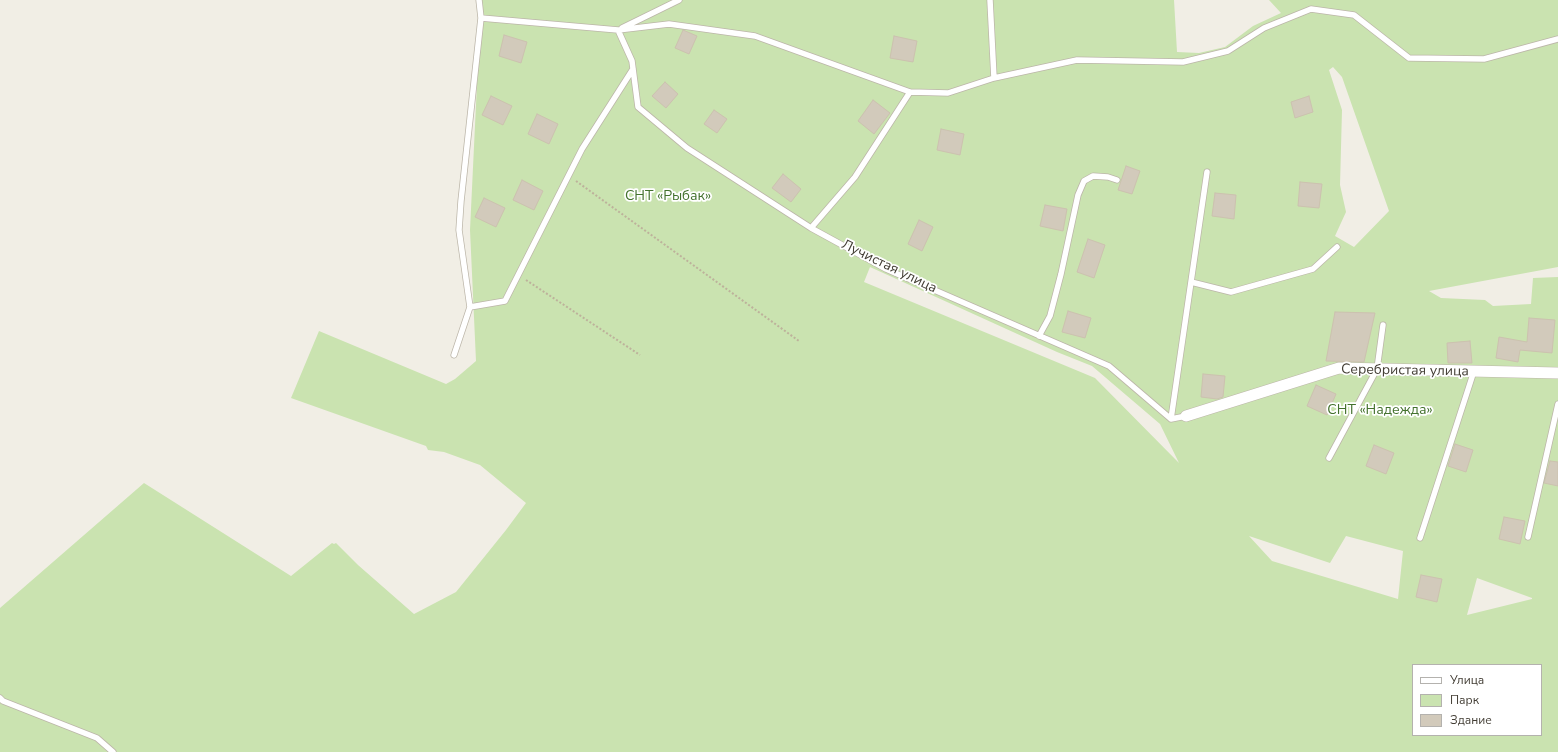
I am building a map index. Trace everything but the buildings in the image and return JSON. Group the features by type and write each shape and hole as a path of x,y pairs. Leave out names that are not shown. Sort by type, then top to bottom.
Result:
{"street":[{"name":"Серебристая улица","path":"1186,416 1339,368 1558,373"}],"lane":[{"path":"454,355 470,307 459,230 481,18 479,0"},
{"path":"663,8 664,0"},
{"path":"618,30 679,0"},
{"path":"990,0 994,78"},
{"path":"481,18 618,30 669,24 755,36 910,92 948,92 994,78 1077,60 1183,62 1228,51 1264,28 1311,9 1354,15 1409,58 1484,58 1558,39"},
{"name":"Лучистая улица","path":"618,30 632,61 638,107 687,148 811,228 886,269 1109,366 1171,419"},
{"path":"470,307 505,301 582,149 633,69"},
{"path":"811,228 855,177 910,92"},
{"path":"1186,416 1171,419 1207,172"},
{"path":"1039,336 1050,316 1061,274 1078,195 1084,181 1093,176 1108,177 1117,180"},
{"path":"1191,282 1231,292 1312,269 1337,247"},
{"path":"1329,458 1377,369 1383,325"},
{"path":"1420,538 1474,371"},
{"path":"1528,537 1558,404"},
{"path":"0,698 3,701 97,738 113,752"}],"path":[{"path":"568,176 799,341"},
{"path":"518,275 640,355"}],"green space":[{"path":"476,0 1174,0 1177,52 1199,53 1225,47 1253,26 1281,13 1269,0 1558,0 1558,267 1429,291 1441,298 1485,300 1493,306 1531,304 1533,278 1558,277 1558,752 0,752 0,608 144,483 291,576 332,543 336,543 358,565 414,614 456,592 526,503 480,465 444,452 428,450 426,446 291,398 319,331 446,384 455,379 476,361 470,230 480,21","holes":["1333,67 1342,77 1389,211 1354,247 1335,236 1346,212 1340,185 1342,110 1329,70","870,267 1057,352 1092,366 1160,424 1179,463 1095,378 864,282","1249,536 1330,563 1346,536 1403,551 1398,599 1272,561","1477,578 1532,598 1532,599 1467,615"]}],"park label":[{"name":"СНТ «Рыбак»","path":"668,197"},
{"name":"СНТ «Надежда»","path":"1380,411"}]}
